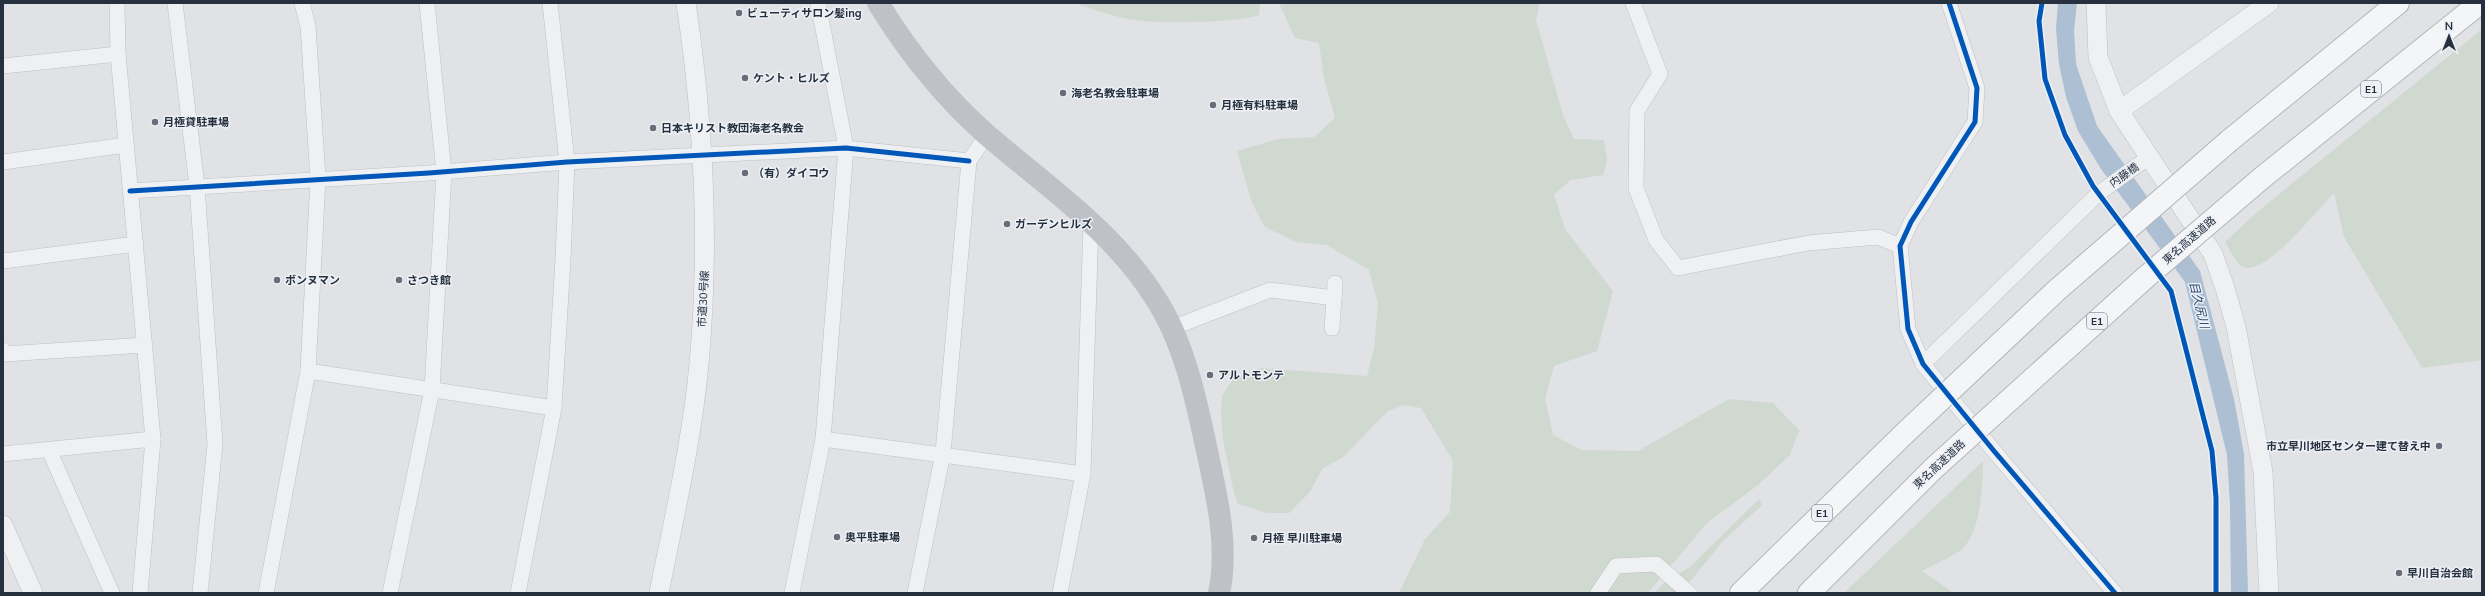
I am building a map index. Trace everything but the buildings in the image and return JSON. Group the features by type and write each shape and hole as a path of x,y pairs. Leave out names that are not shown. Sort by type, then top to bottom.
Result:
{"highway":[{"name":"E1","path":"1740,593 1904,434 2058,290 2229,141 2398,3"},
{"name":"東名高速道路","path":"1809,593 1934,468 2146,277 2262,177 2480,3"}],"main road":[{"path":"878,3 904,45 957,107 987,135 1091,222 1116,248 1154,295 1172,328 1200,417 1215,488 1223,549 1219,593"}],"street":[{"path":"117,3 118,54 154,440 140,593"},
{"path":"175,3 197,186 215,444 200,593"},
{"path":"266,593 308,371 318,179 308,26 302,3"},
{"path":"390,593 432,390 444,172 427,3"},
{"path":"518,593 554,408 567,162 550,3"},
{"name":"市道30号線","path":"659,593 690,426 699,364 705,248 703,154 686,3"},
{"path":"792,593 823,438 846,148 818,3"},
{"path":"1633,3 1660,74 1637,111 1636,188 1656,240 1678,268 1816,243 1878,237 1900,246"},
{"path":"1949,3 1977,88 1975,122 1911,222 1900,246 1908,329 1923,364 1994,451 2116,593"},
{"path":"2096,3 2098,58 2119,111 2143,162 2213,254 2236,327 2263,472 2269,593"},
{"path":"2119,111 2268,3"},
{"path":"3,66 118,54"},
{"path":"915,593 943,453 969,161 987,135"},
{"path":"3,162 126,145"},
{"path":"130,191 444,172 567,162 846,148 969,161"},
{"name":"内藤橋","path":"1923,364 2099,193 2143,162"},
{"path":"1060,593 1083,474 1091,222"},
{"path":"3,261 136,244"},
{"path":"1332,328 1335,283"},
{"path":"1172,328 1270,290 1334,298"},
{"path":"3,350 4,354 145,345"},
{"path":"308,371 554,408"},
{"path":"823,438 943,453 1083,474"},
{"path":"3,454 154,440"},
{"path":"49,450 112,593"},
{"path":"3,526 33,593"},
{"path":"1598,593 1616,566 1656,564 1684,589"}],"shaded area":[{"path":"1074,3 1260,3 1259,15 1248,18 1180,22 1128,19"},
{"path":"1279,3 1540,3 1536,20 1563,115 1574,139 1604,140 1607,160 1603,175 1571,180 1554,194 1565,229 1613,291 1597,351 1554,366 1545,398 1553,435 1582,450 1638,451 1729,399 1773,403 1799,430 1790,455 1758,485 1707,523 1648,593 1399,593 1425,539 1450,512 1453,461 1421,408 1404,405 1388,411 1342,458 1322,469 1310,492 1289,513 1267,513 1238,504 1234,493 1223,440 1221,412 1222,396 1233,379 1260,368 1367,376 1374,348 1378,304 1369,270 1327,245 1296,242 1265,227 1252,203 1237,151 1278,139 1314,137 1335,118 1324,78 1319,43 1295,38"},
{"path":"2482,29 2482,360 2422,368 2344,237 2334,193 2292,239 2265,261 2253,267 2243,267 2240,265 2225,242 2256,213"},
{"path":"1983,461 1980,508 1973,531 1968,541 1958,552 1922,571 1954,593 1844,593"},
{"path":"1759,499 1762,505 1722,542 1681,593 1655,593 1664,583 1691,566"}],"water":[{"name":"目久尻川","path":"2058,3 2077,3 2074,31 2076,64 2097,126 2200,271 2234,399 2244,454 2248,593 2231,593 2230,505 2227,455 2185,282 2101,169 2078,131 2066,97 2059,64 2056,29"}],"cycle path":[{"path":"1949,3 1977,88 1975,122 1911,222 1900,246 1908,329 1923,364 1994,451 2115,593"},
{"path":"2042,3 2039,21 2045,79 2065,135 2093,186 2171,291 2212,451 2216,498 2216,593"},
{"path":"130,191 429,173 567,162 846,148 969,161"}],"place":[{"name":"ビューティサロン髪ing","path":"739,13"},
{"name":"ケント・ヒルズ","path":"745,78"},
{"name":"海老名教会駐車場","path":"1063,93"},
{"name":"月極有料駐車場","path":"1213,105"},
{"name":"月極貸駐車場","path":"155,122"},
{"name":"日本キリスト教団海老名教会","path":"653,128"},
{"name":"（有）ダイコウ","path":"745,173"},
{"name":"ガーデンヒルズ","path":"1007,224"},
{"name":"ボンヌマン","path":"277,280"},
{"name":"さつき館","path":"399,280"},
{"name":"アルトモンテ","path":"1210,375"},
{"name":"市立早川地区センター建て替え中","path":"2439,446"},
{"name":"奥平駐車場","path":"837,537"},
{"name":"月極 早川駐車場","path":"1254,538"},
{"name":"早川自治会館","path":"2399,573"}]}
